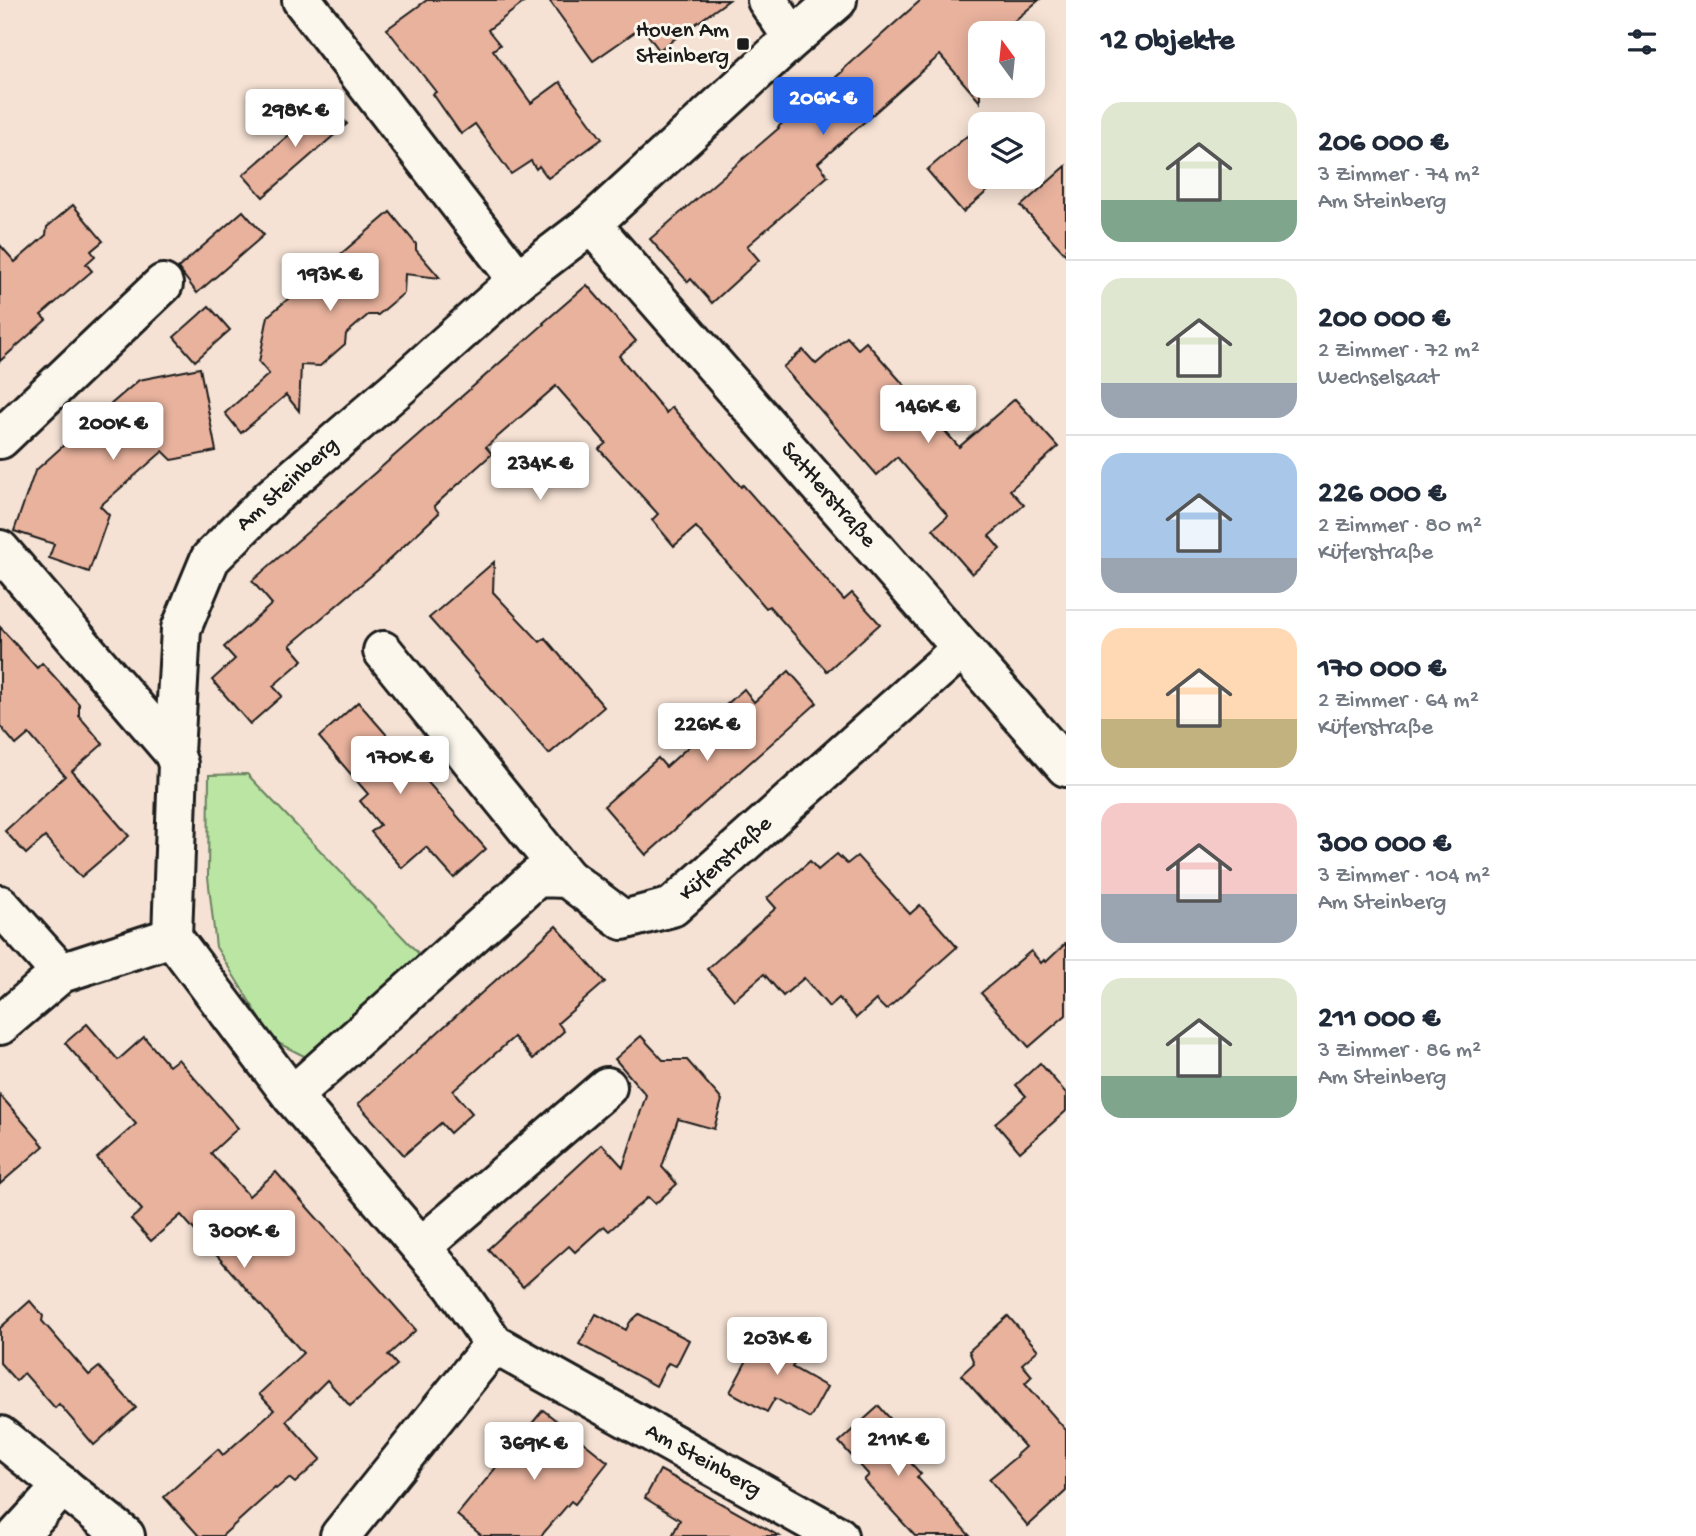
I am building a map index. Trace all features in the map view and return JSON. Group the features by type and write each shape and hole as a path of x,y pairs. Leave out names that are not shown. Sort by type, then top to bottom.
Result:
{"street":[{"path":"302,0 518,280"},
{"path":"767,0 793,38"},
{"name":"Am Steinberg","path":"837,0 590,225 518,280 272,497 210,559 181,629 174,753 178,764 172,937 292,1096 453,1285 494,1344 838,1536"},
{"name":"Sattlerstraße","path":"590,225 1066,767"},
{"path":"0,439 163,284"},
{"path":"0,550 174,753"},
{"name":"Küferstraße","path":"383,651 567,878 623,920 671,907 961,649"},
{"path":"292,1096 537,877 567,878"},
{"path":"0,905 61,973"},
{"path":"0,1025 61,973 172,937"},
{"path":"421,1247 607,1087"},
{"path":"340,1536 494,1344"},
{"path":"0,1436 125,1536"},
{"path":"17,1536 63,1486"}],"green space":[{"path":"247,774 420,955 310,1059 274,1041 216,947 208,877 209,775"}],"building":[{"path":"427,0 527,0 488,30 500,45 493,50 531,103 560,82 602,139 548,178 539,166 536,169 531,161 511,174 475,124 461,134 433,94 436,92 387,29"},
{"path":"549,0 729,0 659,50 642,27 593,61"},
{"path":"921,0 1039,0 1014,21 968,21 968,88 940,55 818,163 828,176 747,246 759,260 712,303 691,279 688,282 650,239"},
{"path":"328,101 347,124 263,197 243,175"},
{"path":"967,136 968,189 990,189 963,212 927,170"},
{"path":"1066,166 1066,255 1021,206 1040,189 1045,189 1045,185"},
{"path":"73,205 103,241 91,251 95,256 86,264 92,271 41,315 46,320 0,361 0,245 15,262 46,235 47,227"},
{"path":"243,211 264,235 197,293 178,268"},
{"path":"390,212 416,244 416,250 440,278 405,274 404,293 378,315 368,315 346,334 345,344 320,366 301,365 299,411 286,395 241,433 225,413 269,374 259,362 268,316"},
{"path":"587,285 636,341 619,356 666,413 672,407 844,600 852,593 880,624 827,671 769,606 766,608 696,527 674,546 652,520 658,514 599,449 606,443 556,386 486,447 492,454 434,506 439,513 378,570 290,645 303,660 273,686 282,696 250,724 212,680 235,659 224,647 272,604 252,581"},
{"path":"209,306 230,330 195,361 174,337"},
{"path":"847,337 858,349 866,342 959,447 1015,399 1058,447 1010,490 1024,505 989,536 1000,549 972,574 933,529 948,516 897,457 877,475 783,367 803,350 816,364"},
{"path":"200,368 216,451 172,460 163,451 100,506 109,515 89,572 49,558 54,544 14,531 35,471 74,436 139,380"},
{"path":"494,562 493,592 540,642 545,638 604,707 549,754 429,618"},
{"path":"0,627 37,668 42,663 79,704 79,716 103,744 72,771 129,836 81,877 45,837 26,854 5,831 65,776 29,734 16,745 0,726"},
{"path":"789,671 817,703 646,855 604,806 658,758 666,767 720,718 716,714 744,689 754,702"},
{"path":"358,702 486,849 454,878 426,847 402,868 371,832 380,825 360,801 368,794 319,737"},
{"path":"837,854 847,864 857,856 910,914 920,905 957,947 886,1010 876,1000 856,1018 839,998 829,1007 804,978 783,996 764,974 734,1000 707,969 776,908 767,898 810,861 818,870"},
{"path":"556,926 605,982 558,1023 564,1031 533,1059 514,1037 453,1091 472,1113 450,1133 441,1123 404,1155 358,1104"},
{"path":"1066,943 1066,1015 1029,1047 981,993 1031,951 1041,963 1044,960 1046,962"},
{"path":"87,1024 118,1060 144,1037 169,1066 178,1059 238,1128 211,1153 249,1196 276,1172 416,1330 388,1355 397,1365 350,1406 327,1380 286,1421 321,1459 295,1483 289,1478 275,1488 222,1536 199,1536 164,1497 218,1449 223,1455 274,1410 259,1394 303,1353 181,1215 151,1241 131,1219 142,1210 97,1158 136,1124 65,1043"},
{"path":"641,1036 663,1060 687,1060 722,1100 714,1129 678,1119 662,1167 677,1184 655,1204 648,1197 609,1231 604,1226 575,1252 569,1246 523,1287 488,1249 602,1144 623,1167 646,1095 615,1059"},
{"path":"1040,1063 1066,1093 1066,1111 1020,1152 995,1123 1026,1096 1016,1085"},
{"path":"0,1095 44,1146 0,1184"},
{"path":"30,1301 43,1316 42,1321 89,1375 99,1367 136,1408 94,1445 59,1404 55,1408 24,1373 16,1381 0,1363 0,1328"},
{"path":"596,1314 626,1330 639,1314 689,1340 676,1366 668,1363 656,1386 579,1344"},
{"path":"1008,1316 1038,1350 1022,1364 1032,1376 1025,1383 1066,1430 1066,1491 1028,1526 989,1479 1025,1447 961,1375 974,1363 969,1351"},
{"path":"764,1328 802,1349 792,1367 827,1387 810,1418 775,1398 767,1412 730,1392"},
{"path":"879,1406 900,1430 890,1440 921,1474 917,1477 970,1536 915,1536 864,1480 869,1475 839,1442"},
{"path":"543,1410 608,1462 575,1504 571,1501 541,1536 482,1536 457,1515"},
{"path":"660,1470 779,1536 672,1536 680,1520 645,1498"}],"place":[{"name":"Hoven Am Steinberg","path":"743,44"}]}
